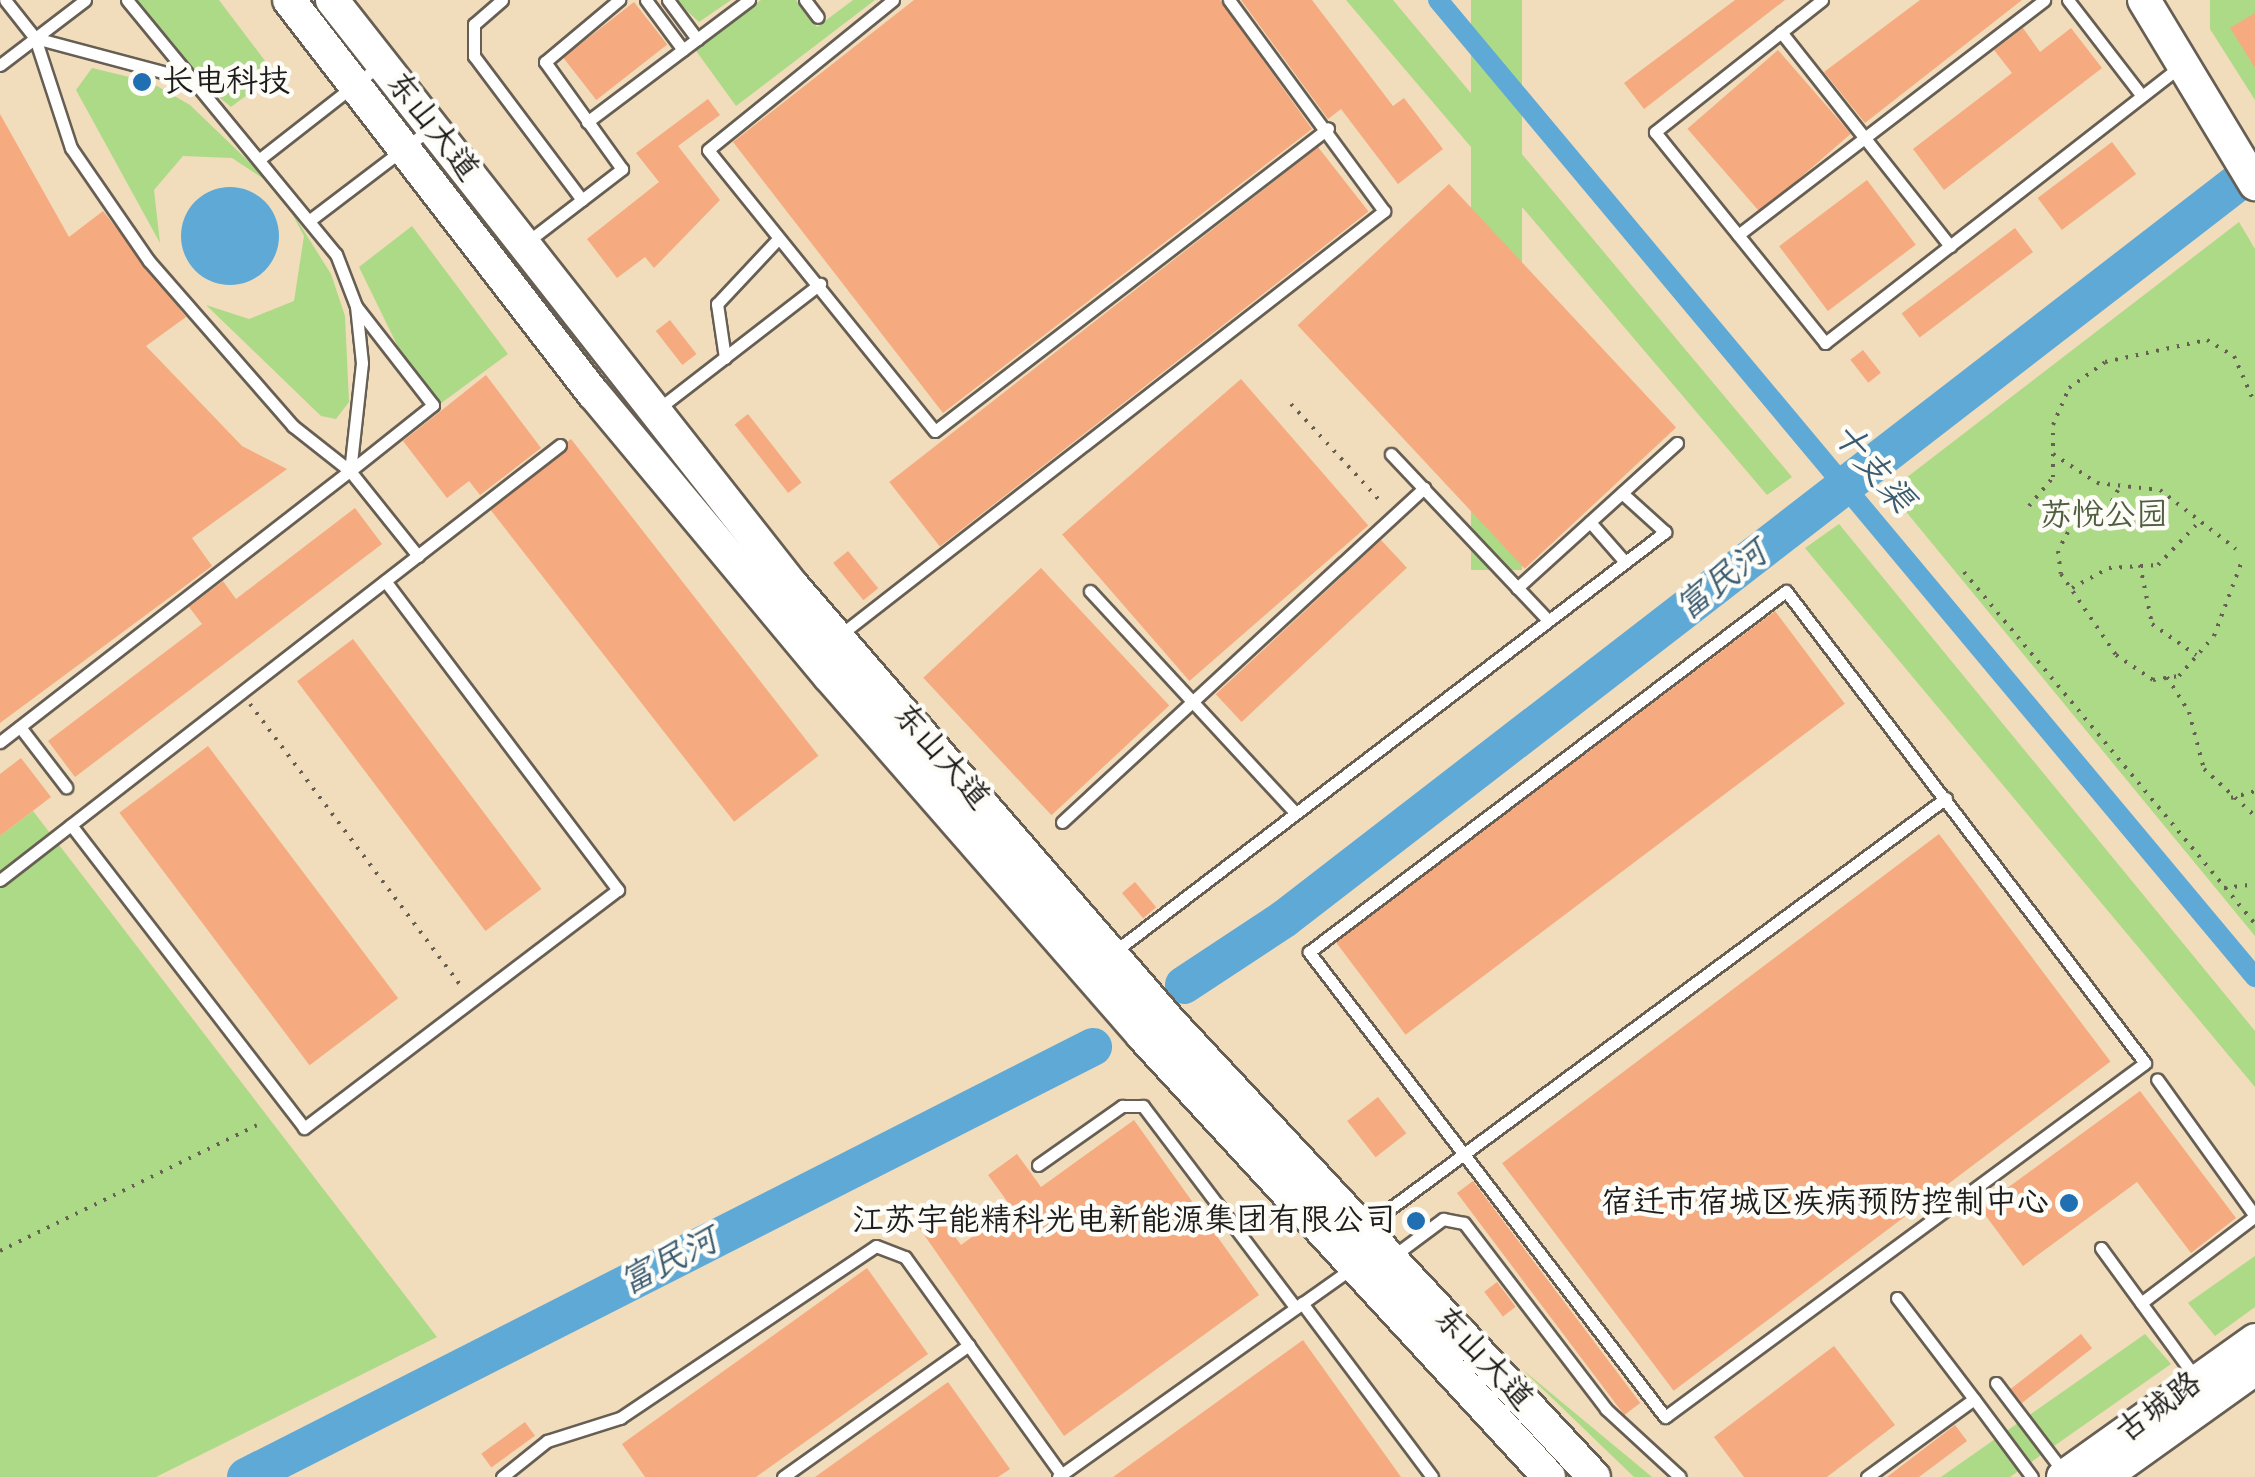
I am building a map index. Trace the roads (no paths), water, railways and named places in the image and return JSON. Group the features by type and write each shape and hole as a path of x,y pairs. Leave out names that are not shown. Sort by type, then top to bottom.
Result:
{"main road":[{"name":"东山大道","path":"288,0 627,434 825,647 1099,964 1371,1251 1594,1477"},
{"name":"东山大道","path":"332,0 656,411 825,647"},
{"path":"2144,0 2255,184"},
{"name":"东山大道","path":"1371,1251 1549,1477"},
{"name":"古城路","path":"2065,1476 2255,1340"},
{"name":"古城路","path":"2104,1477 2255,1369"}],"lane":[{"path":"6,0 35,38 71,148 149,261 294,426 350,471 418,556"},
{"path":"0,65 85,0"},
{"path":"127,0 185,78 261,158 336,254 356,306 362,363 350,471"},
{"path":"502,0 474,24 474,56 582,200"},
{"path":"524,244 622,169 544,62 619,0"},
{"path":"646,0 683,50"},
{"path":"668,0 697,39"},
{"path":"587,122 749,0"},
{"path":"805,0 818,18"},
{"path":"894,0 710,140 714,161 775,242 789,244 935,432 1328,128"},
{"path":"825,647 1384,211 1376,190 1229,0"},
{"path":"1822,0 1655,132 1825,343 2182,64"},
{"path":"1738,236 2044,0"},
{"path":"2068,0 2142,96"},
{"path":"1781,32 1950,246"},
{"path":"35,38 185,78"},
{"path":"261,158 382,64"},
{"path":"310,220 432,127"},
{"path":"725,358 716,304 775,242"},
{"path":"627,434 820,284"},
{"path":"0,742 433,405 356,306"},
{"path":"1517,588 1677,443"},
{"path":"0,880 560,445"},
{"path":"1391,454 1548,620"},
{"path":"1062,822 1424,488"},
{"path":"1099,964 1664,532 1622,493"},
{"path":"1590,522 1625,562"},
{"path":"71,825 304,1128 618,890 385,581"},
{"path":"1090,591 1294,812"},
{"path":"1797,597 2145,1063 1674,1417 1648,1404 1460,1156 1308,952 1766,598 1797,597"},
{"path":"20,726 66,787"},
{"path":"502,1477 547,1441 620,1418 876,1246 906,1257 1060,1476 1371,1251 1460,1156 1946,798"},
{"path":"2141,1303 2255,1216 2156,1078"},
{"path":"1038,1165 1122,1106 1143,1106 1432,1477"},
{"path":"1371,1251 1443,1219 1464,1223 1606,1410 1680,1477"},
{"path":"2101,1248 2198,1380"},
{"path":"1897,1298 2032,1477"},
{"path":"783,1477 969,1345"},
{"path":"1996,1384 2065,1476"},
{"path":"1868,1477 1974,1399"}],"water":[{"path":"230,187 249,191 264,202 275,217 279,236 275,255 264,270 249,281 230,285 211,281 196,270 185,255 181,236 185,217 196,202 211,191"}],"waterway":[{"name":"十支渠","path":"1438,0 2255,977"},
{"name":"富民河","path":"1184,985 1284,919 2255,169"},
{"name":"富民河","path":"246,1477 1093,1047"}],"place":[{"name":"长电科技","path":"142,82"},
{"name":"宿迁市宿城区疾病预防控制中心","path":"2069,1203"},
{"name":"江苏宇能精科光电新能源集团有限公司","path":"1416,1221"}],"park label":[{"name":"苏悦公园","path":"2104,516"}]}
